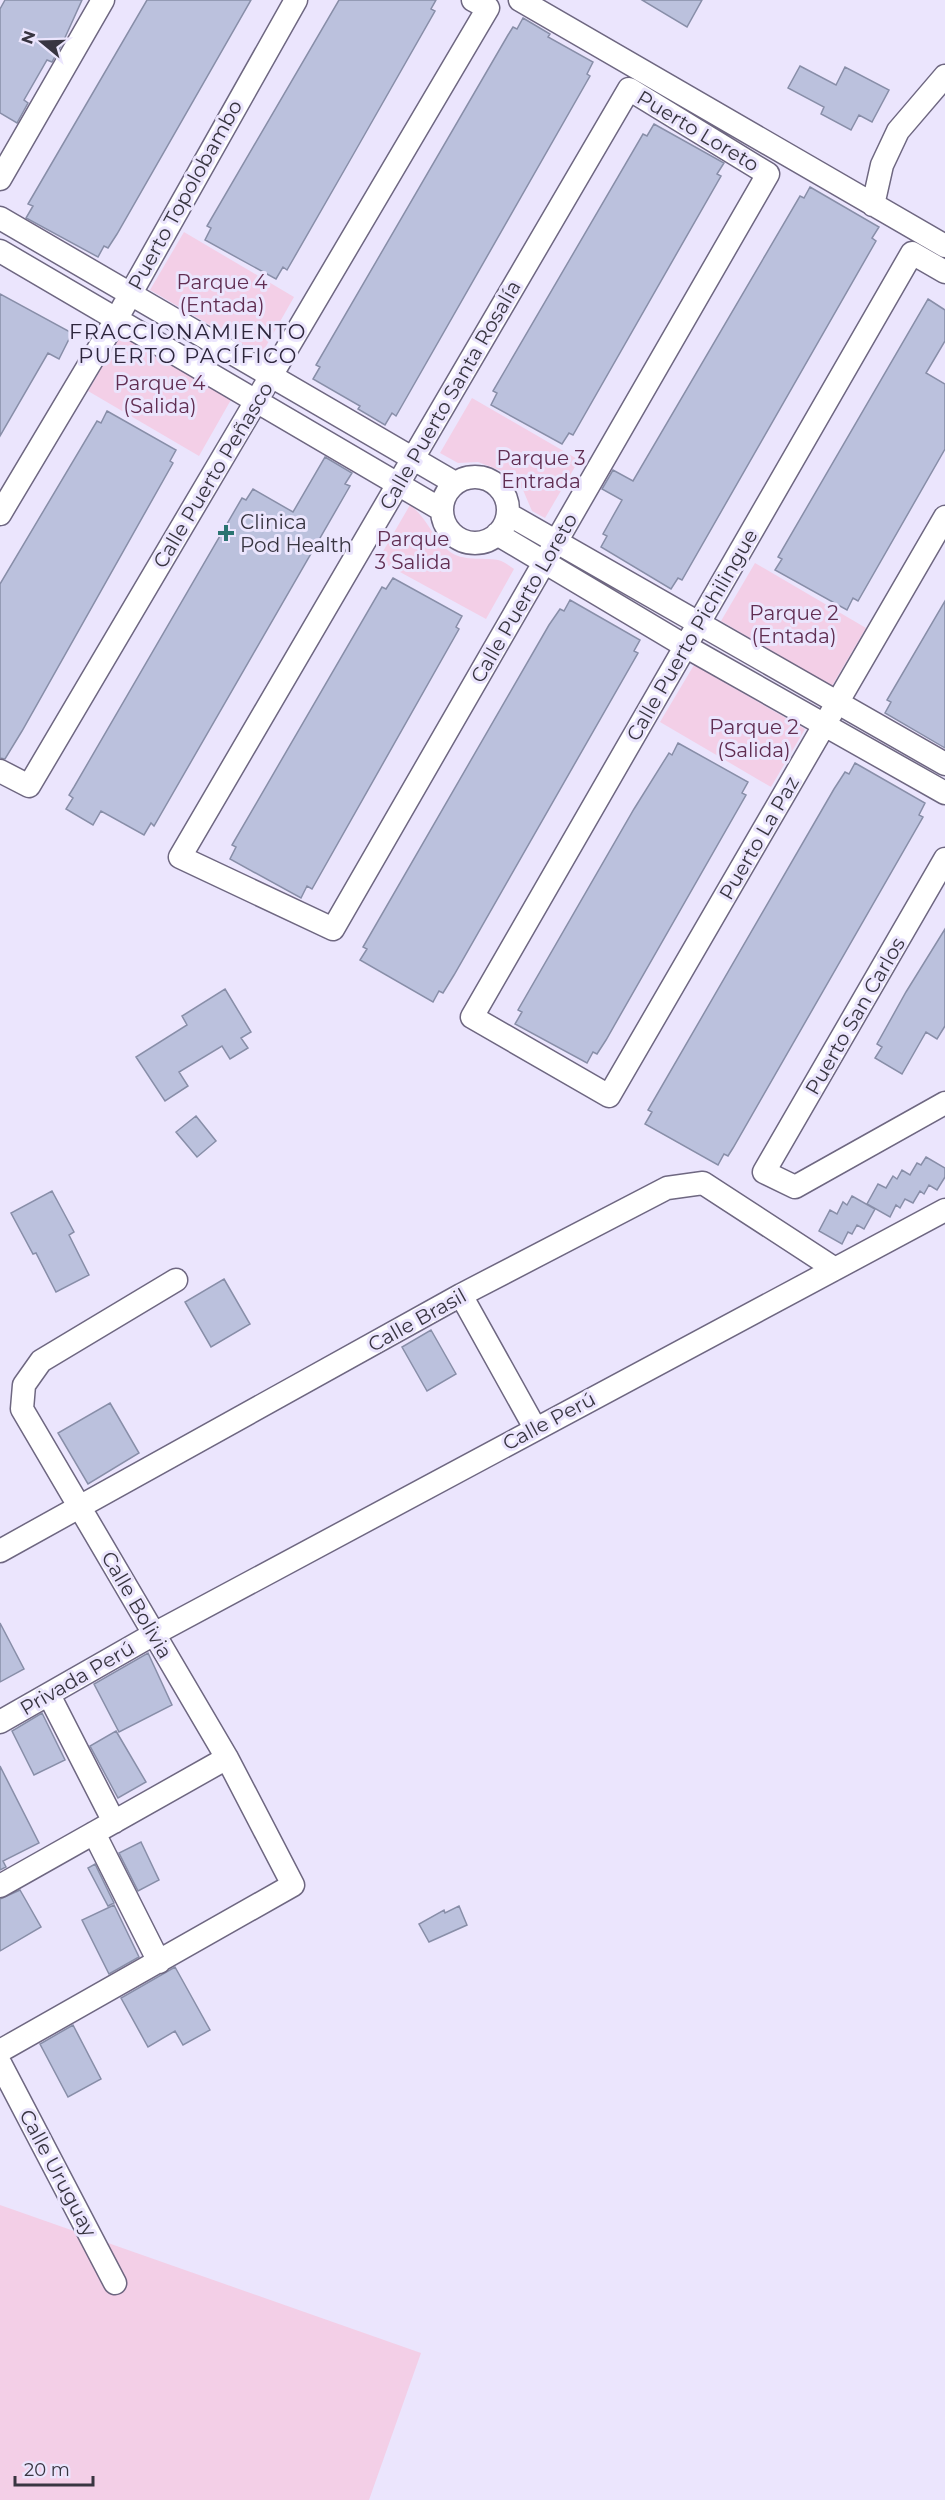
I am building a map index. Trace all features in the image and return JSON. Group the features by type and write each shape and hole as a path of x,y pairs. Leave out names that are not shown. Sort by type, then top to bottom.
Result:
{"street":[{"path":"0,179 104,0"},
{"name":"Puerto Topolobambo","path":"0,514 117,318 296,0"},
{"path":"520,0 945,246"},
{"name":"Calle Puerto Peñasco","path":"0,771 29,786 272,376 481,4"},
{"path":"873,205 882,165 898,131 945,76"},
{"name":"Puerto Loreto","path":"629,89 768,174"},
{"name":"Calle Puerto Santa Rosalía","path":"333,929 180,857 629,89"},
{"name":"Calle Puerto Loreto","path":"333,929 768,174"},
{"path":"0,218 455,483"},
{"path":"0,251 442,510"},
{"name":"Calle Puerto Pichilingue","path":"609,1096 472,1017 912,253 945,272"},
{"path":"474,477 494,483 502,491 508,514 497,534 475,543 454,534 447,525 442,510 447,493 455,483 474,477"},
{"path":"508,514 945,764"},
{"name":"Puerto La Paz","path":"609,1096 945,517"},
{"path":"497,534 685,646 945,793"},
{"name":"Puerto San Carlos","path":"945,859 764,1172 795,1187 945,1103"},
{"name":"Calle Brasil","path":"0,1551 461,1295 667,1188 703,1183 836,1269"},
{"name":"Calle Perú","path":"154,1634 945,1210"},
{"name":"Calle Bolivia","path":"159,1962 292,1885 227,1758 22,1409 24,1385 41,1361 176,1280"},
{"path":"461,1295 535,1428"},
{"name":"Privada Perú","path":"0,1722 154,1634"},
{"path":"0,2052 159,1962 49,1695"},
{"path":"0,1886 227,1758"},
{"name":"Calle Uruguay","path":"0,2063 115,2283"}],"green space":[{"name":"Parque 4 (Entada)","path":"184,232 294,297 261,355 150,290"},
{"name":"Parque 4 (Salida)","path":"122,334 232,398 199,456 88,391"},
{"name":"Parque 3 Entrada","path":"472,398 579,460 545,518 532,511 523,490 507,473 478,462 458,463 440,453"},
{"name":"Parque 3 Salida","path":"410,505 421,515 438,540 449,551 460,557 498,560 514,569 486,619 378,560"},
{"name":"Parque 2 (Entada)","path":"755,563 866,628 832,686 721,621"},
{"name":"Parque 2 (Salida)","path":"694,665 805,729 771,787 660,722"},
{"path":"0,2205 421,2353 369,2500 0,2500"}],"building":[{"path":"5,0 82,0 52,62 47,60 24,100 28,103 17,123 0,113 0,9"},
{"path":"147,0 251,0 117,234 108,248 104,246 98,257 26,218 33,206 28,204"},
{"path":"339,0 436,0 431,9 435,11 353,155 287,270 283,267 276,279 205,240 211,228 207,226"},
{"path":"642,0 702,0 687,27"},
{"path":"523,18 550,34 548,37 593,62 587,74 590,76 396,416 392,413 385,425 358,409 360,406 313,379 320,367 316,365 508,35 513,27 517,29"},
{"path":"800,66 836,85 845,67 889,90 872,122 859,115 851,130 821,114 824,107 788,88"},
{"path":"654,124 724,163 717,174 721,176 573,435 569,433 562,444 491,405 497,393 493,391 643,134 647,136"},
{"path":"810,187 879,227 872,238 876,241 682,580 678,578 671,589 601,547 607,536 603,534 622,500 602,489 613,470 633,481 800,196 804,198"},
{"path":"0,294 72,333 59,359 48,353 0,436"},
{"path":"928,299 945,310 945,341 926,373 945,384 945,449 858,601 853,598 847,610 775,570 782,559 778,557"},
{"path":"107,411 176,450 170,461 173,463 22,731 5,759 0,758 0,584 97,421 101,423"},
{"path":"325,457 352,473 345,484 350,486 154,826 151,823 144,835 101,811 93,825 66,809 73,798 69,795 242,498 246,500 253,489 293,512"},
{"path":"393,578 462,616 456,627 459,629 312,889 307,886 301,898 230,859 236,847 232,845 382,587 386,589"},
{"path":"570,600 640,640 634,651 638,653 454,975 443,993 439,991 433,1002 360,960 367,949 363,947 549,625 560,609 564,611"},
{"path":"945,601 945,748 885,713 891,702 887,700"},
{"path":"678,743 748,782 742,793 746,795 606,1040 597,1054 593,1052 587,1063 515,1024 522,1012 518,1010 634,809 669,753 672,755"},
{"path":"855,763 925,803 919,815 923,817 733,1148 728,1156 724,1154 718,1165 645,1124 652,1112 648,1110 834,789 845,772 849,774"},
{"path":"945,929 945,1026 937,1039 926,1032 902,1074 875,1058 882,1047 877,1044"},
{"path":"225,989 251,1032 241,1038 248,1048 230,1059 222,1046 179,1072 188,1086 165,1101 136,1057 187,1025 182,1016"},
{"path":"196,1116 216,1141 197,1157 176,1132"},
{"path":"926,1157 945,1168 945,1177 937,1190 929,1185 924,1194 920,1191 913,1203 905,1199 900,1208 896,1205 890,1217 867,1204 878,1184 886,1188 893,1176 897,1179 902,1170 910,1175 917,1163 921,1165"},
{"path":"52,1191 74,1232 69,1235 89,1275 56,1292 36,1253 33,1254 11,1213"},
{"path":"852,1196 875,1209 864,1229 857,1225 852,1234 848,1232 842,1244 819,1231 830,1210 837,1214 843,1202 847,1205"},
{"path":"224,1279 250,1324 211,1347 185,1302"},
{"path":"431,1330 456,1374 427,1391 402,1347"},
{"path":"110,1403 139,1453 88,1484 58,1433"},
{"path":"0,1623 24,1669 0,1682"},
{"path":"148,1653 172,1705 119,1732 94,1684"},
{"path":"42,1713 65,1760 34,1775 12,1731"},
{"path":"116,1731 146,1782 118,1798 90,1746"},
{"path":"0,1766 39,1843 3,1861 6,1867 0,1870"},
{"path":"141,1842 159,1880 138,1891 119,1853"},
{"path":"95,1864 114,1903 108,1906 88,1868"},
{"path":"20,1890 41,1927 0,1951 0,1899"},
{"path":"114,1905 139,1957 109,1974 82,1920"},
{"path":"459,1906 467,1925 429,1942 419,1924 444,1910 445,1913"},
{"path":"175,1967 210,2030 183,2045 175,2031 148,2047 121,1998"},
{"path":"73,2025 101,2079 68,2097 40,2044"}],"place":[{"name":"Clinica Pod Health","path":"226,533"}],"district":[{"name":"FRACCIONAMIENTO PUERTO PACÍFICO","path":"188,343"}]}
